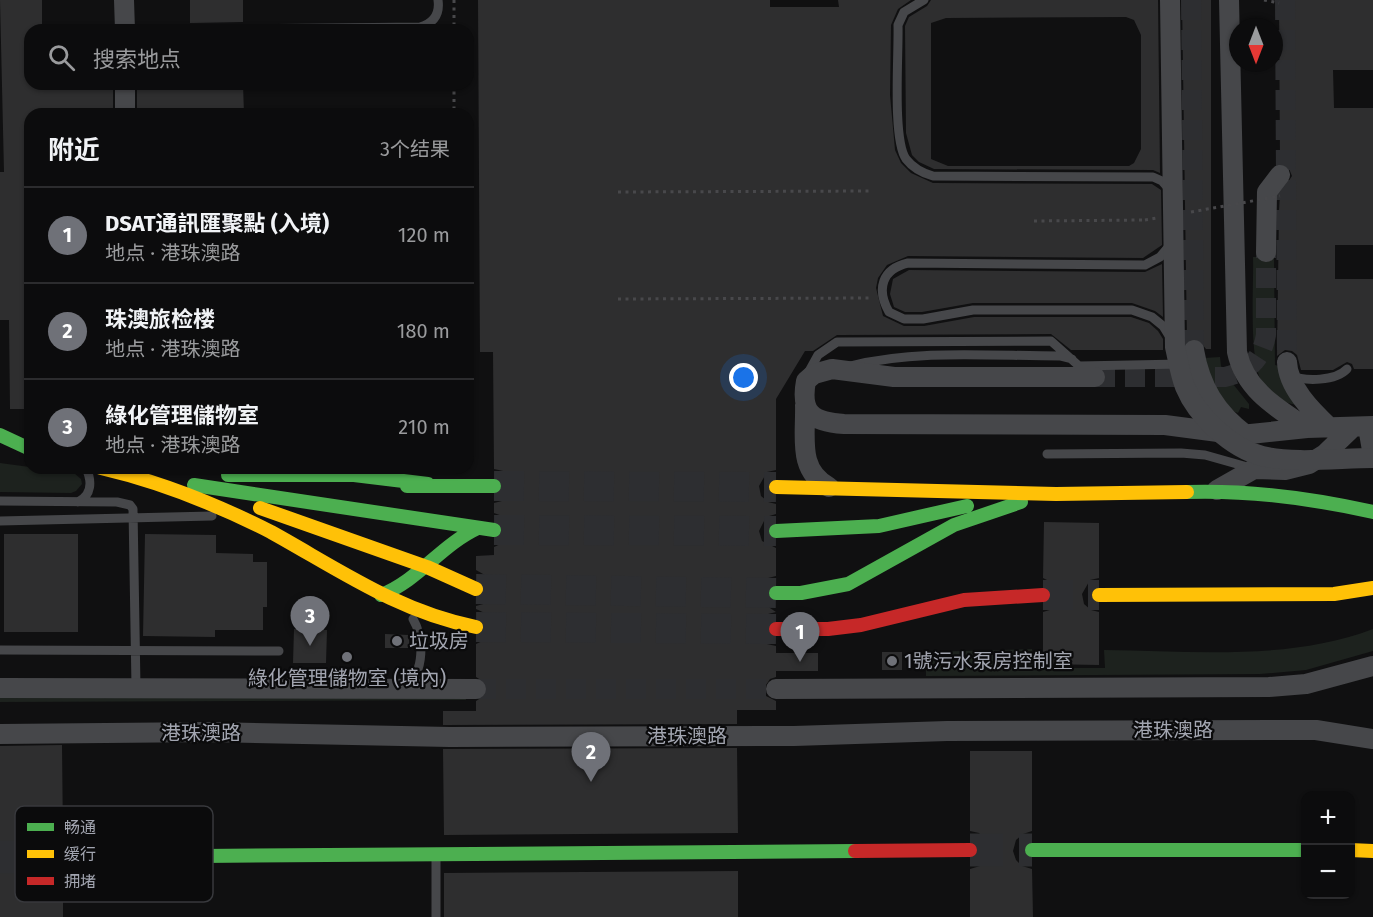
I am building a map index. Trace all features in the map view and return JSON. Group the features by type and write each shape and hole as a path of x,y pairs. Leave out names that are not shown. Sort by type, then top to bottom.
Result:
{"main road":[{"path":"0,434 24,446"},
{"path":"0,450 24,454"},
{"path":"135,474 344,475 494,486"},
{"path":"135,474 196,486 494,530"},
{"path":"135,474 201,498 266,531 381,596 440,620 476,627 452,605"},
{"path":"358,489 438,481"},
{"path":"196,486 427,567 476,589"},
{"path":"776,487 1056,494 1275,490 1373,512"},
{"path":"264,496 334,491"},
{"path":"776,531 879,526 986,502 1056,494"},
{"path":"776,592 801,593 848,584 954,525 1012,504 1056,494"},
{"path":"374,512 398,528"},
{"path":"381,596 396,591 427,567 454,540 478,528"},
{"path":"416,551 442,592"},
{"path":"1099,595 1334,594 1373,588"},
{"path":"776,629 828,629 861,626 964,600 1043,595"},
{"path":"213,856 970,850"},
{"path":"1032,850 1301,850"},
{"path":"1355,850 1373,851"}],"street":[{"path":"124,0 124,24"},
{"path":"1170,0 1172,243 1188,350 1211,400 1224,417 1246,435"},
{"path":"1229,0 1237,352 1248,380 1266,399 1307,428"},
{"path":"125,90 125,108"},
{"path":"1266,252 1267,192 1280,176"},
{"path":"1188,350 1180,372 1190,397 1217,428 1241,447 1263,456 1279,458 1373,457 1365,427"},
{"path":"1287,367 1308,405 1329,427"},
{"path":"832,488 814,478 806,462 806,381 824,370 836,369 894,377 1095,377"},
{"path":"805,405 812,416 831,424 1165,425 1246,435 1307,428 1365,427"},
{"path":"1215,491 1258,473 1294,469 1309,464 1365,427"},
{"path":"0,434 24,434"},
{"path":"776,688 1269,687 1306,684 1373,666"},
{"path":"0,688 476,689"},
{"name":"港珠澳路","path":"0,734 211,732 486,737 794,736 947,731 1316,730 1373,740"}],"lane":[{"path":"428,24 437,15 438,0"},
{"path":"924,0 904,12 898,25 899,135 905,158 914,167 933,176 1153,177 1162,181 1173,195"},
{"path":"836,369 907,356 1060,356 1076,363 1175,365 1188,361 1188,350 1163,326 1152,316 1132,310 973,310 923,319 904,319 889,312 882,295 881,285 890,270 908,263 1145,264 1160,257 1172,243"},
{"path":"806,381 812,362 824,348 837,342 1041,340 1059,346 1095,377"},
{"path":"1287,367 1298,378 1335,378 1347,369"},
{"path":"1047,454 1181,453 1205,455 1258,473"},
{"path":"78,502 84,499 89,490 88,474"},
{"path":"0,501 124,502 133,508 135,519 136,687"},
{"path":"0,521 225,517 266,531"},
{"path":"398,689 412,681 420,667 418,626 399,604"},
{"path":"0,650 279,651"},
{"path":"436,854 436,917"}],"path":[{"path":"454,0 454,24"},
{"path":"1264,0 1279,3"},
{"path":"454,90 454,108"},
{"path":"618,192 870,191"},
{"path":"1190,212 1280,196"},
{"path":"1034,221 1145,220 1168,216"},
{"path":"618,299 870,298"}],"shaded area":[{"path":"1253,257 1274,257 1275,365 1279,366 1298,405 1283,401 1274,395 1263,384 1258,373 1253,323"},
{"path":"1220,357 1221,366 1249,404 1249,409 1241,407 1238,413 1231,410 1219,398 1208,374 1204,358"},
{"path":"0,463 24,466 24,474 75,474 81,479 82,484 71,493 0,492"},
{"path":"1373,629 1373,651 1306,670 1260,674 926,676 926,652 1032,649 1035,668 1105,668 1104,650 1240,652 1274,650 1341,639"},
{"path":"465,690 466,700 0,702 0,691"}],"building":[{"path":"0,0 42,0 42,24 24,24 24,90 113,90 113,108 24,108 24,409 10,409 9,320 0,320 0,172 4,172"},
{"path":"190,0 243,0 243,22 190,23"},
{"path":"478,0 770,0 770,7 839,7 838,0 911,0 898,9 891,25 890,95 895,150 901,163 911,173 933,183 1152,184 1161,190 1162,245 1143,258 908,256 887,265 878,278 876,288 883,316 904,326 924,326 974,317 1131,317 1149,323 1158,331 1163,339 1163,350 1071,350 1051,334 837,335 813,351 805,351 776,399 776,470 767,472 759,486 761,496 768,502 776,504 776,514 766,517 759,531 762,541 776,548 776,576 768,578 761,584 759,594 761,602 776,612 768,614 761,620 759,630 767,644 776,646 776,653 818,653 818,671 776,671 776,677 770,679 764,688 766,696 776,701 776,710 737,710 737,724 443,725 443,711 476,711 476,701 487,694 486,683 476,677 476,644 489,638 492,622 487,614 476,609 476,606 487,603 493,588 490,578 476,570 476,556 494,555 494,547 507,541 511,532 505,517 494,513 494,503 502,501 509,495 511,485 503,471 494,469 493,352 480,352"},
{"path":"931,0 1158,0 1160,173 1153,170 934,169 919,162 912,155 906,133 905,26 909,17 927,6","holes":["1126,17 1134,20 1141,35 1141,149 1134,163 1129,166 948,166 931,159 931,23 946,18"]},
{"path":"1182,0 1211,0 1211,349 1206,349 1198,339 1187,341"},
{"path":"1279,0 1373,0 1373,70 1333,70 1334,108 1373,108 1373,245 1335,245 1335,279 1373,279 1373,369 1354,369 1352,364 1347,362 1333,370 1301,370 1297,355 1292,351 1285,350 1277,356 1280,194 1292,176 1288,166 1280,163 1279,72 1283,72 1283,18 1279,18"},
{"path":"137,90 243,90 244,108 137,108"},
{"path":"1162,264 1163,317 1155,311 1132,303 973,303 922,312 905,312 894,307 890,294 893,279 909,270 1145,272"},
{"path":"1044,522 1099,523 1099,578 1090,580 1082,594 1084,604 1091,610 1099,612 1099,665 1043,664 1043,612 1053,609 1060,594 1057,585 1043,578"},
{"path":"4,534 78,534 78,632 4,632"},
{"path":"145,534 216,535 216,553 253,554 253,562 267,562 267,607 263,607 263,630 215,630 215,637 143,636"},
{"path":"294,629 327,630 326,663 293,663"},
{"name":"垃圾房","path":"385,634 409,635 409,648 385,648"},
{"name":"1號污水泵房控制室","path":"882,652 902,652 902,670 882,670"},
{"path":"62,745 63,806 15,806 15,902 63,902 63,917 0,917 0,746"},
{"path":"737,748 738,833 444,835 443,749"},
{"path":"970,751 1032,751 1032,831 1016,840 1013,851 1016,860 1022,866 1032,869 1033,917 970,917 970,869 980,866 987,859 989,850 986,840 979,833 970,831"},
{"path":"738,871 738,917 444,917 444,873"}],"tunnel":[{"path":"1191,0 1194,350"},
{"path":"1285,0 1287,362"},
{"path":"1095,377 1225,377 1247,368 1257,358 1266,335 1266,252"},
{"path":"494,486 776,487"},
{"path":"494,530 776,531"},
{"path":"476,589 776,593"},
{"path":"1043,595 1099,595"},
{"path":"476,627 776,629"},
{"path":"476,689 776,689"},
{"path":"970,850 1032,850"},
{"path":"0,857 15,857"}],"traffic: fast":[{"path":"0,435 24,446"},
{"path":"228,475 354,475 428,484"},
{"path":"194,485 494,530"},
{"path":"407,486 494,486"},
{"path":"1187,492 1234,492 1281,496 1373,512"},
{"path":"776,593 801,593 848,584 954,525 1021,502"},
{"path":"776,531 879,526 967,506"},
{"path":"381,595 407,581 465,535 478,528"},
{"path":"1032,850 1301,850"},
{"path":"213,856 855,851"}],"traffic: slow":[{"path":"123,474 167,487 230,512 395,600 421,611 476,627"},
{"path":"776,487 1056,494 1187,492"},
{"path":"260,508 427,567 476,589"},
{"path":"1099,595 1334,594 1373,588"},
{"path":"1355,850 1373,851"}],"traffic: jam":[{"path":"776,629 828,629 861,625 964,600 1043,595"},
{"path":"855,851 970,850"}],"place":[{"name":"垃圾房","path":"397,641"},
{"name":"綠化管理儲物室","path":"310,646"},
{"name":"綠化管理儲物室 (境內)","path":"347,657"},
{"name":"1號污水泵房控制室","path":"892,661"},
{"name":"DSAT通訊匯聚點 (入境)","path":"800,662"},
{"name":"珠澳旅检楼","path":"591,782"}]}
